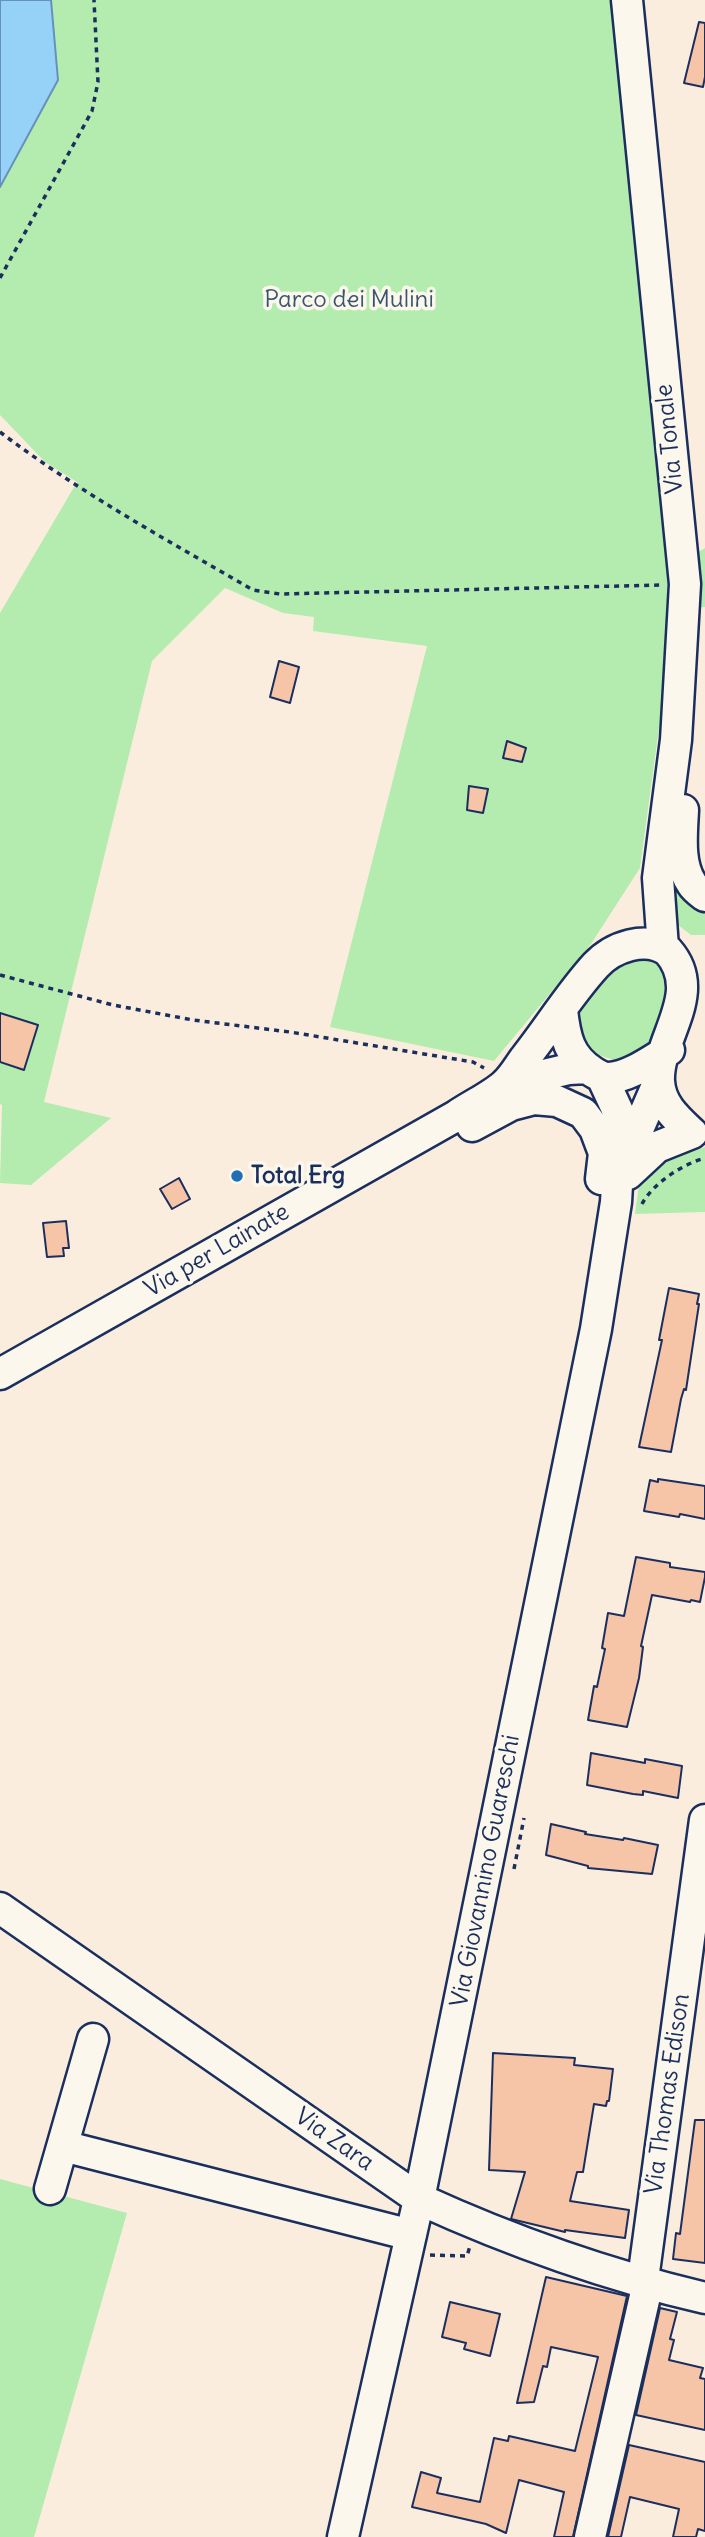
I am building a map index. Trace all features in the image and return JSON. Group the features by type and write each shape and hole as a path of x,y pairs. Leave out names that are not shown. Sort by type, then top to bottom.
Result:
{"street":[{"name":"Via Tonale","path":"627,0 685,584 676,740 659,878"},
{"path":"676,740 683,768 682,844 685,866 692,885 705,896"},
{"path":"620,949 643,916 659,878"},
{"path":"659,878 679,952 690,981 691,997 660,1067 659,1081 667,1107 690,1136"},
{"path":"616,1202 628,1174 630,1123 594,1073 577,1060 567,1044 562,1010 597,964 620,949 645,943 679,952"},
{"path":"594,1073 610,1079 626,1073 673,1041 705,996"},
{"name":"Via per Lainate","path":"0,1374 456,1116 505,1084 562,1010"},
{"name":"Via per Lainate","path":"505,1084 569,1069 594,1073"},
{"path":"616,1202 630,1123 659,1081"},
{"path":"289,1210 320,1206 511,1105 534,1099 557,1101 583,1113 595,1129 604,1153 582,1291 596,1329"},
{"path":"630,1123 690,1136"},
{"path":"628,1174 657,1147 690,1136"},
{"name":"Via Giovannino Guareschi","path":"342,2537 419,2199 596,1329 616,1202"},
{"name":"Via Thomas Edison","path":"590,2537 645,2296 705,1820"},
{"name":"Via Zara","path":"0,1908 419,2199 477,2225 645,2284 705,2298"},
{"path":"50,2189 93,2039"},
{"path":"63,2146 411,2235"}],"path":[{"path":"0,278 92,111 98,82 94,0"},
{"path":"0,432 40,462 94,496 253,590 280,594 685,584"},
{"path":"0,975 113,1005 193,1020 290,1032 473,1062 505,1084"}],"green space":[{"name":"Parco dei Mulini","path":"0,0 620,0 671,568 705,548 705,607 675,610 640,868 591,944 494,1061 330,1027 427,646 313,631 314,617 283,613 225,588 152,661 44,1102 111,1118 31,1185 0,1183 0,613 77,482 45,462 0,415"},
{"path":"673,878 705,909 705,935 691,935 678,925"},
{"path":"639,955 655,960 671,977 657,1037 634,1056 617,1061 599,1055 585,1044 578,1029 578,1013 583,997 608,968"},
{"path":"705,1147 705,1212 635,1214 639,1184 665,1161"},
{"path":"0,2179 127,2213 34,2537 0,2537"}],"water":[{"path":"0,0 51,0 58,80 0,187"}],"building":[{"path":"699,22 705,23 703,87 684,83"},
{"path":"279,661 299,667 290,703 270,697"},
{"path":"507,741 526,748 522,762 503,758"},
{"path":"469,786 488,789 483,813 467,810"},
{"path":"0,1013 38,1025 24,1070 0,1062"},
{"path":"179,1178 190,1199 172,1209 160,1189"},
{"path":"66,1221 69,1248 63,1248 64,1256 47,1257 43,1223"},
{"path":"669,1288 699,1294 686,1390 684,1389 681,1399 671,1452 639,1447 662,1340 659,1340"},
{"path":"658,1479 705,1486 705,1519 644,1511 650,1480 658,1482"},
{"path":"636,1557 670,1563 670,1567 705,1572 705,1577 700,1602 652,1595 641,1646 639,1678 627,1727 588,1720 605,1649 602,1648 608,1613 624,1616"},
{"path":"591,1753 645,1763 645,1759 682,1766 678,1798 643,1791 643,1795 633,1794 587,1785"},
{"path":"551,1824 586,1832 585,1834 658,1845 652,1874 588,1868 546,1855"},
{"path":"493,2053 575,2058 574,2065 613,2069 609,2101 606,2106 594,2104 583,2172 577,2172 570,2201 629,2210 625,2238 565,2232 511,2219 525,2172 489,2170"},
{"path":"695,2120 705,2120 705,2263 673,2259 676,2233 680,2234"},
{"path":"546,2277 627,2296 573,2537 554,2537 564,2492 519,2480 506,2533 486,2524 412,2507 421,2472 441,2478 437,2493 480,2502 494,2438 508,2441 509,2436 575,2451 598,2357 551,2347 534,2402 517,2403"},
{"path":"450,2302 500,2314 490,2356 464,2349 466,2343 442,2337"},
{"path":"660,2308 677,2312 670,2339 674,2340 669,2360 703,2368 700,2378 705,2379 705,2430 636,2415"},
{"path":"629,2445 705,2462 705,2531 698,2529 696,2537 673,2537 679,2509 630,2497 621,2537 608,2537"}],"place":[{"name":"Total Erg","path":"237,1176"}]}
